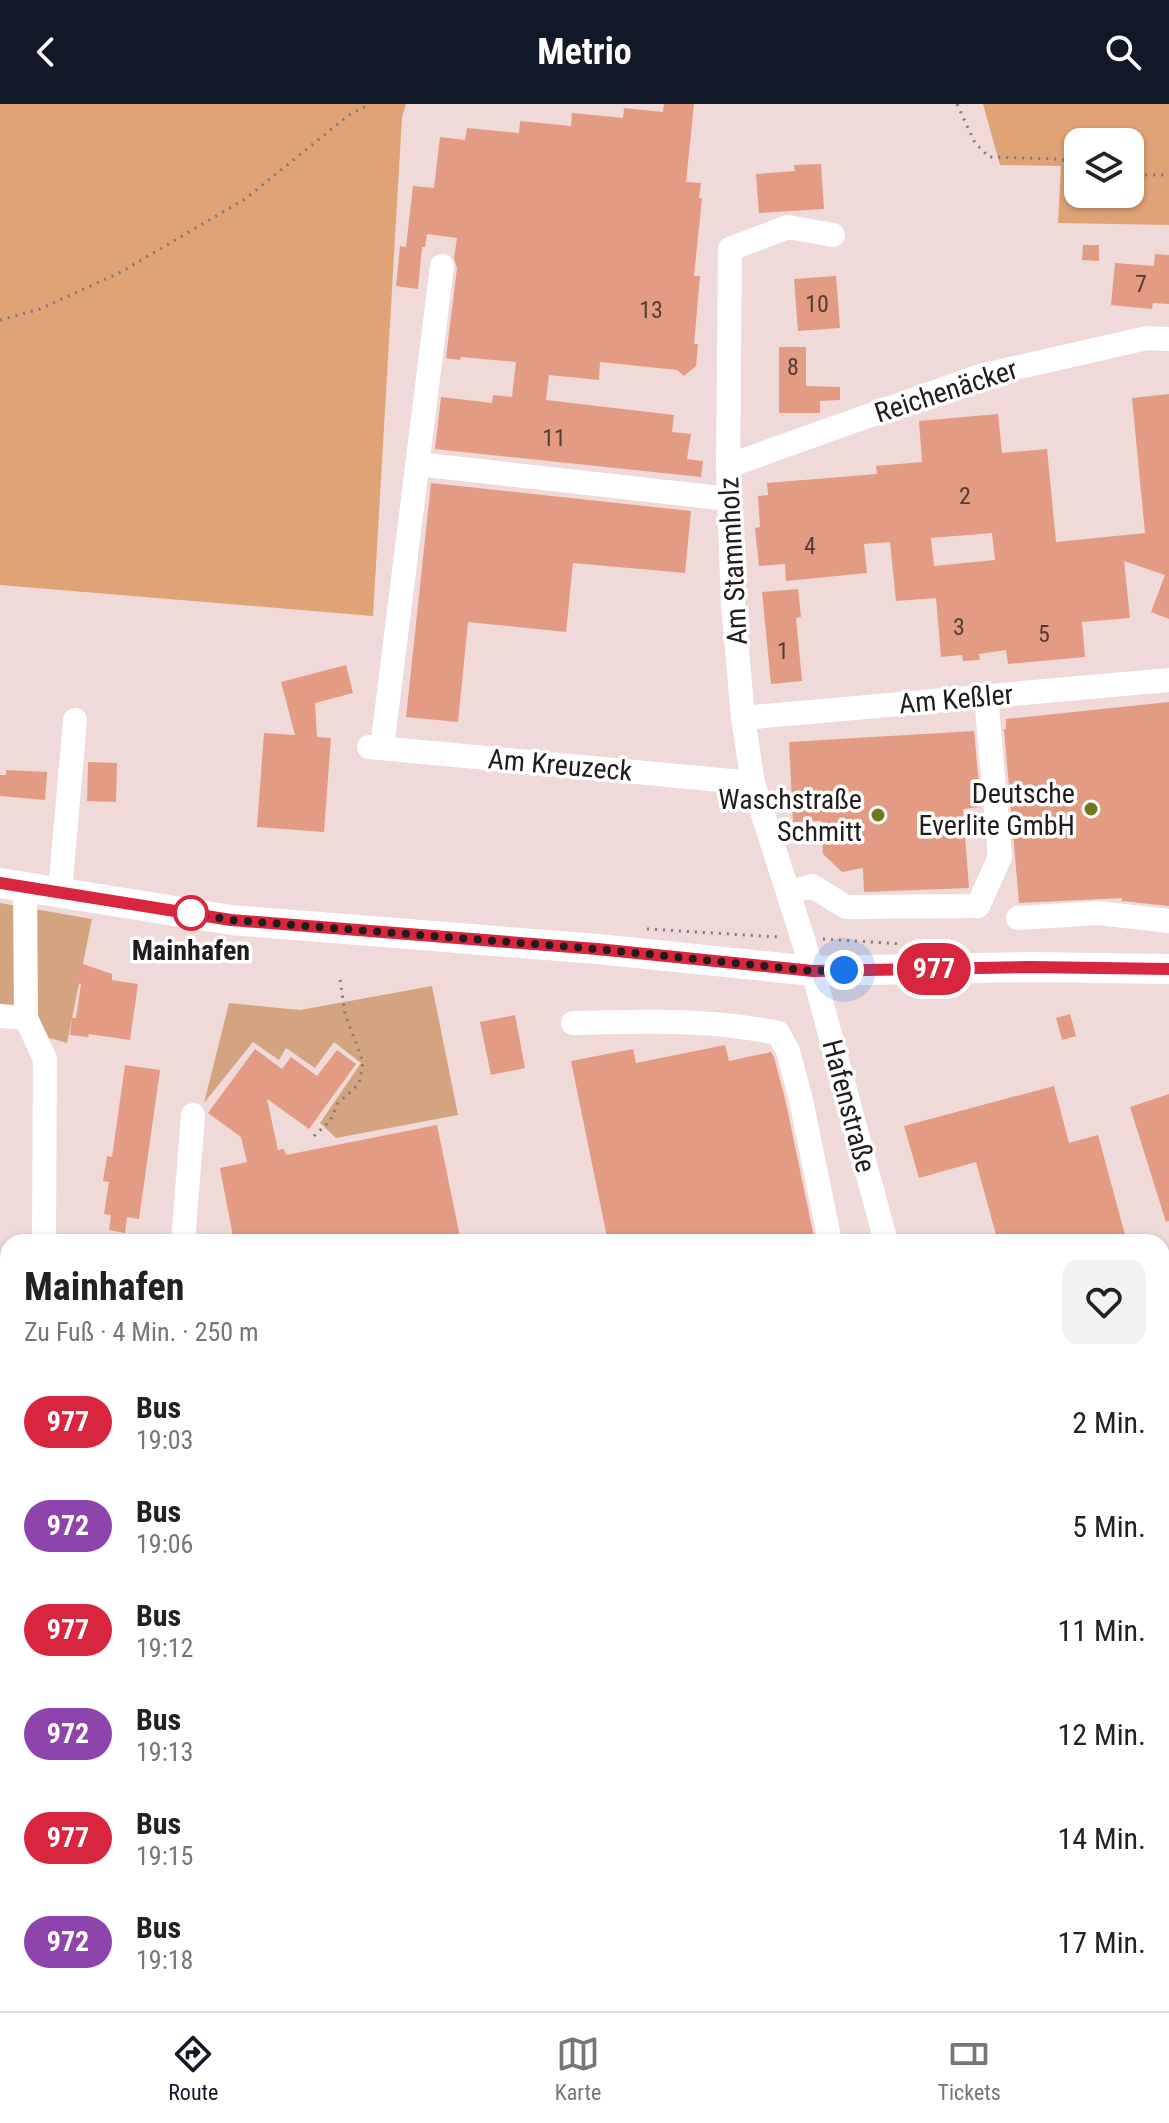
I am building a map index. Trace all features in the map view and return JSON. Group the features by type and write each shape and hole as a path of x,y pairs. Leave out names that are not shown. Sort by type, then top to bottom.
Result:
{"main road":[{"path":"12,885 231,920 597,949 813,971 1030,967 1169,969"}],"street":[{"name":"Am Stammholz","path":"813,971 753,783 743,718 733,604 728,466 730,249 788,227 833,235"},
{"path":"442,266 417,464 729,499"},
{"name":"Reichenäcker","path":"728,466 980,376 1147,338 1169,339"},
{"name":"Am Kreuzeck","path":"417,464 374,747 753,783"},
{"name":"Am Keßler","path":"743,718 1169,680"},
{"path":"788,893 812,886 846,907 978,906 1000,857 986,696"},
{"path":"60,892 75,720"},
{"path":"12,885 26,1018 45,1059 44,1234"},
{"path":"1018,918 1098,913 1169,921"},
{"name":"Hafenstraße","path":"813,971 884,1234"},
{"path":"0,1016 26,1018"},
{"path":"573,1023 663,1020 745,1026 778,1033 788,1051 801,1100 828,1234"},
{"path":"184,1234 193,1115"}],"path":[{"path":"0,320 40,309 121,272 245,199 349,115 370,104"},
{"path":"957,104 975,143 989,157 1064,160"},
{"path":"1144,175 1169,175"},
{"path":"634,928 907,945"},
{"path":"314,1136 330,1121 338,1103 359,1084 363,1062 345,1014 340,979"}],"shaded area":[{"path":"0,104 406,104 402,117 373,616 0,585"},
{"path":"983,104 1169,104 1169,225 1058,223 1061,166 1000,165"},
{"path":"0,903 92,919 67,1043 0,1024"},
{"path":"432,986 458,1115 336,1138 320,1123 361,1063 334,1042 315,1068 286,1048 279,1060 253,1042 204,1103 229,1003 300,1010"}],"building":[{"path":"664,104 694,104 686,182 701,183 699,198 702,198 694,276 700,276 694,344 698,344 696,366 684,376 677,370 600,362 599,380 549,375 546,400 674,415 672,432 691,434 687,459 703,461 701,477 435,449 441,397 492,403 493,395 512,397 516,362 446,358 457,268 454,258 457,238 427,234 425,247 422,247 418,289 396,286 400,246 406,247 413,186 434,188 440,137 465,140 467,128 519,133 520,121 571,126 572,113 623,118 624,108 663,112"},
{"path":"821,164 824,209 759,213 756,174 795,171 794,165"},
{"path":"1083,245 1099,245 1099,261 1082,260"},
{"path":"1155,254 1169,255 1169,304 1153,303 1152,309 1111,305 1115,263 1154,266"},
{"path":"836,276 840,328 798,331 794,279"},
{"path":"779,347 806,347 806,386 840,387 840,400 820,401 820,413 779,413"},
{"path":"1169,394 1169,619 1151,612 1165,575 1124,561 1130,618 1082,622 1085,657 1008,664 1006,650 979,654 980,660 963,661 962,655 941,657 936,598 896,601 890,542 864,544 867,573 786,581 785,564 759,566 755,528 760,527 758,496 768,495 767,483 877,474 876,466 922,462 919,421 998,414 1002,453 1047,449 1056,542 1145,533 1132,398","holes":["992,533 995,560 934,566 931,538"]},
{"path":"431,483 691,511 685,573 573,563 566,632 468,622 458,722 406,717"},
{"path":"798,589 801,617 796,618 802,681 771,684 762,592"},
{"path":"346,665 353,693 315,703 317,737 331,738 324,832 257,827 264,733 295,735 281,682"},
{"name":"Deutsche Everlite GmbH","path":"1169,702 1169,906 1122,901 1122,898 1019,903 1004,729 1006,719"},
{"name":"Waschstraße Schmitt","path":"974,731 981,807 963,809 969,888 864,892 863,868 842,872 823,854 821,821 793,822 789,742"},
{"path":"88,762 117,763 116,802 87,801"},
{"path":"6,770 47,772 45,800 0,796 0,775 6,775"},
{"path":"80,963 112,974 112,980 138,984 130,1040 89,1034 88,1037 70,1035 81,984 77,983"},
{"path":"1070,1014 1076,1036 1062,1040 1056,1018"},
{"path":"515,1015 525,1068 491,1075 480,1022"},
{"path":"725,1045 729,1061 771,1052 786,1103 813,1234 606,1234 571,1061 633,1049 636,1063"},
{"path":"255,1049 282,1069 291,1057 317,1076 337,1050 356,1064 309,1129 267,1099 278,1150 284,1149 286,1155 437,1125 459,1234 232,1234 220,1168 247,1162 241,1137 208,1113"},
{"path":"125,1065 160,1070 139,1219 127,1217 125,1233 109,1230 111,1215 104,1214 109,1182 103,1181 107,1156 112,1157"},
{"path":"1054,1086 1069,1143 1098,1135 1125,1234 996,1234 976,1162 919,1178 904,1126"},
{"path":"1169,1094 1169,1221 1166,1222 1130,1107"}],"bus line":[{"name":"977","path":"0,883 231,920 597,949 813,971 1030,967 1169,969"}],"place":[{"name":"Deutsche Everlite GmbH","path":"1091,809"},
{"name":"Waschstraße Schmitt","path":"878,815"},
{"name":"Mainhafen","path":"191,913"}],"route":[{"path":"191,913 231,920 597,949 813,971 844,970"}]}
